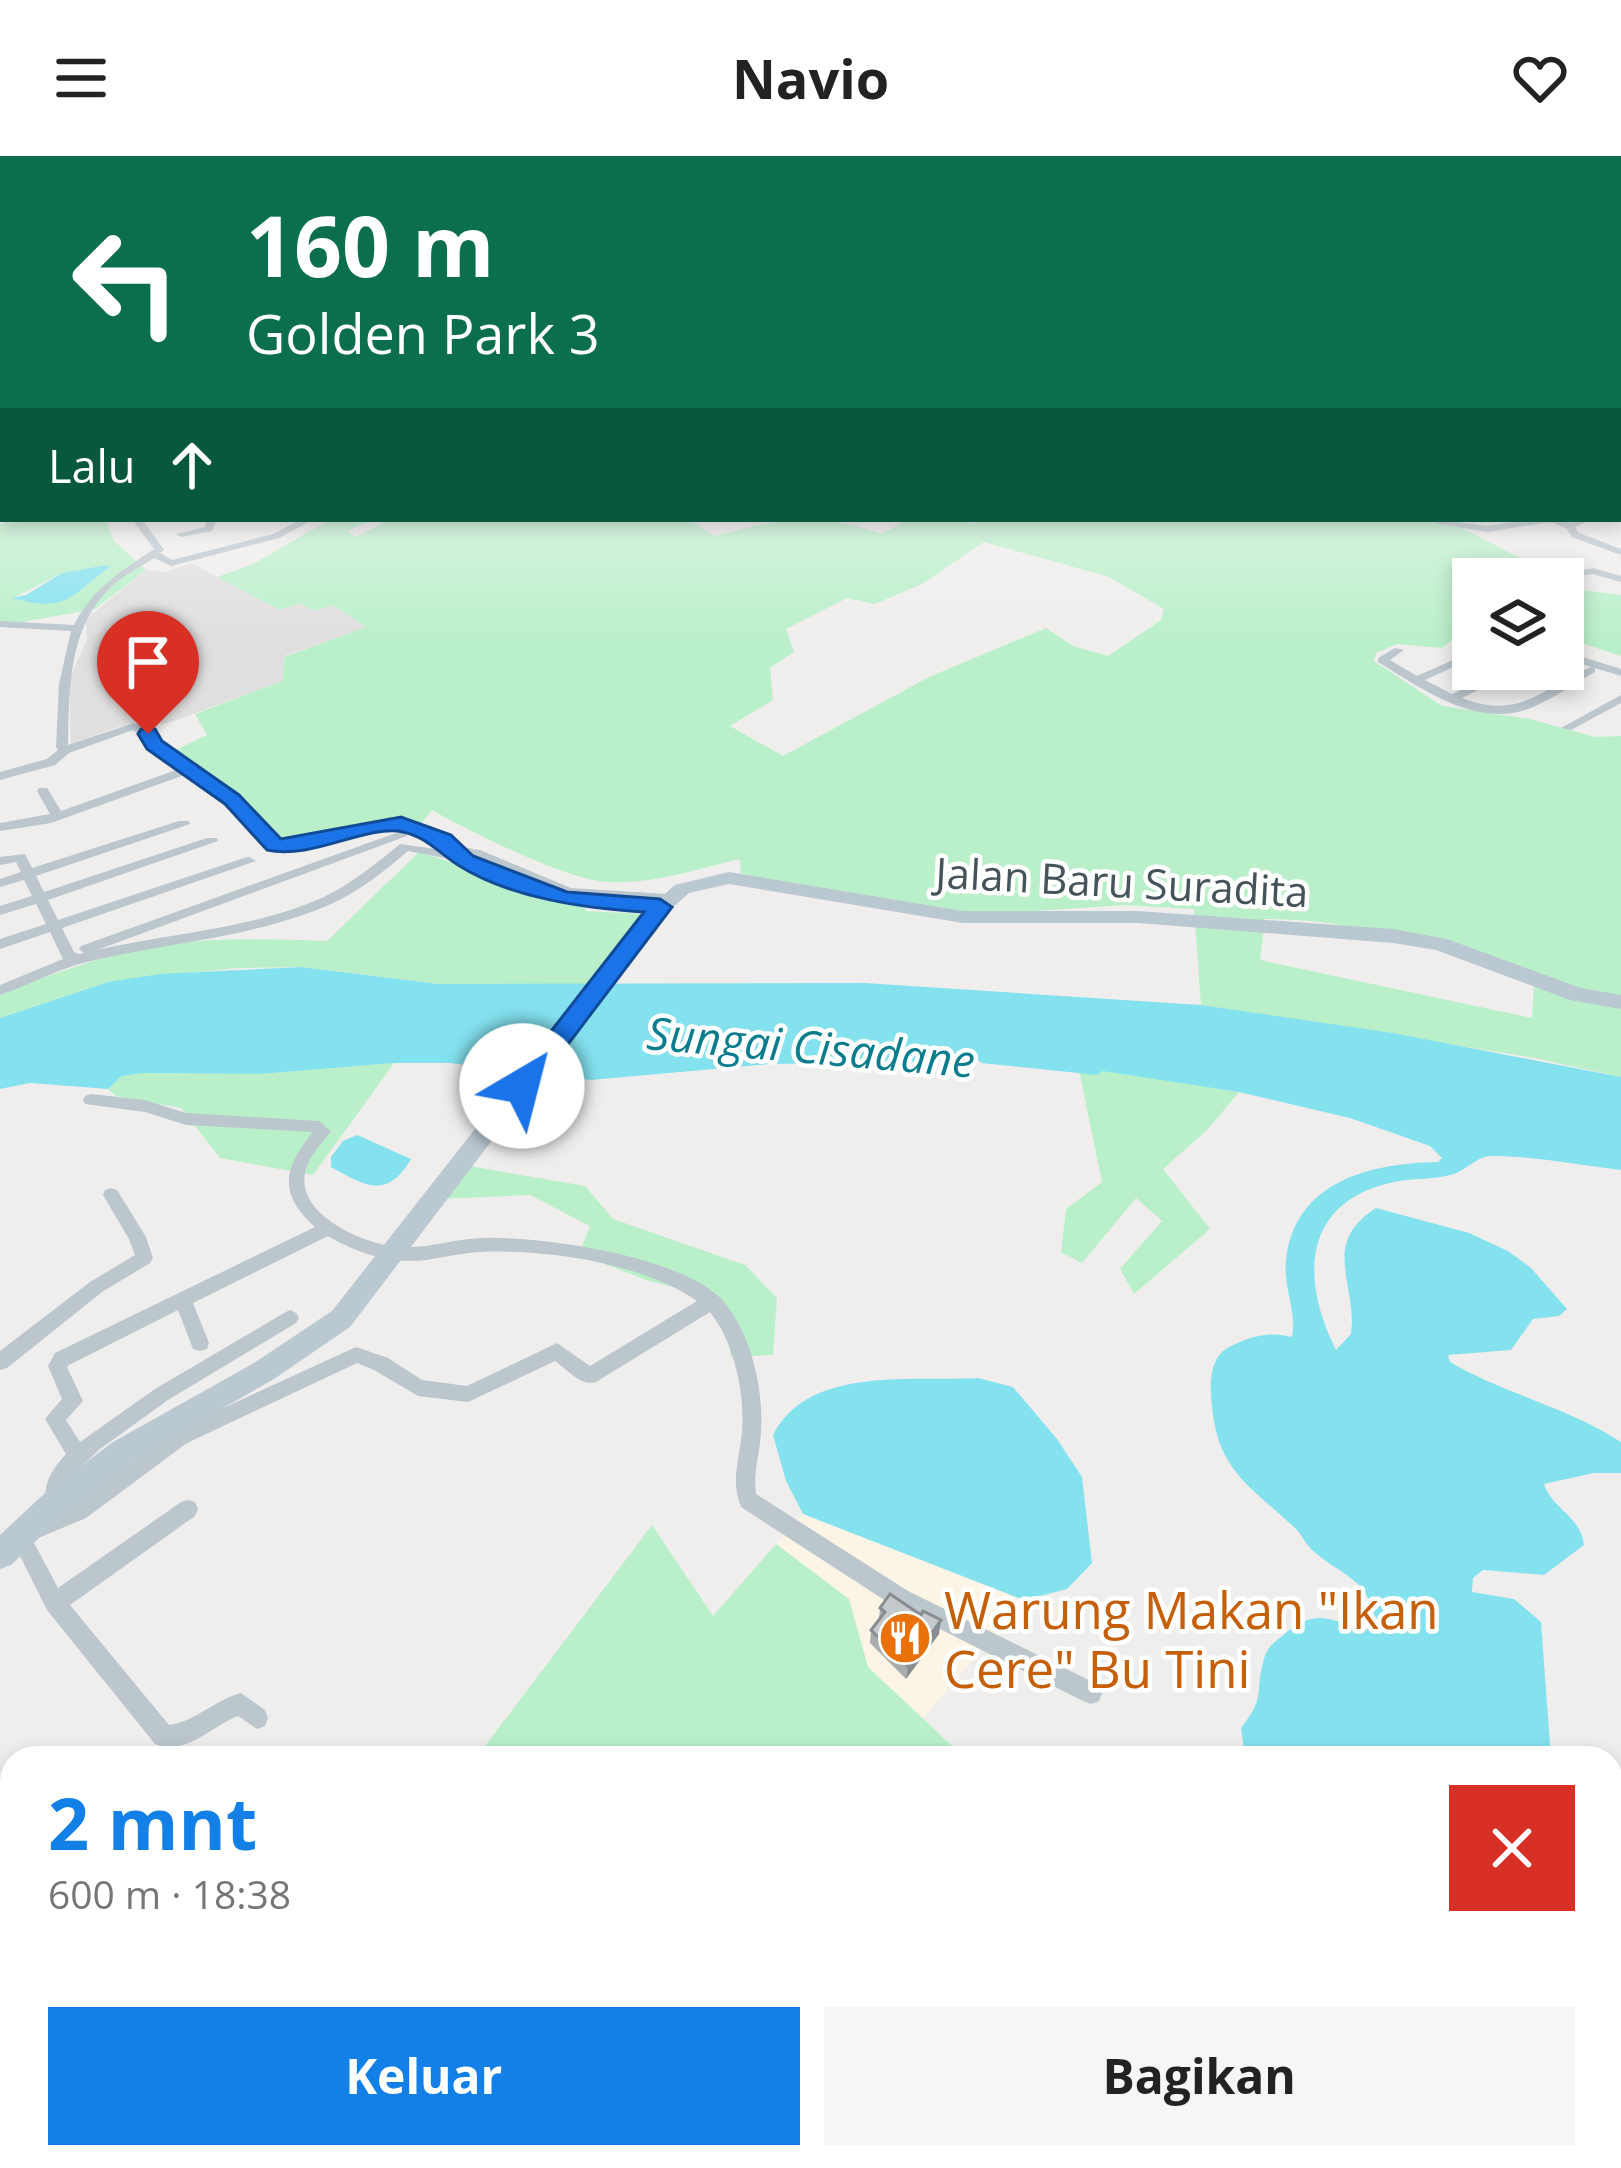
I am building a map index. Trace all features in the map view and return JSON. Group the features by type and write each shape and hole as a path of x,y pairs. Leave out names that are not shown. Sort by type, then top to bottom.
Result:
{"main road":[{"name":"Jalan Baru Suradita","path":"661,906 700,881 729,878 963,917 1138,917 1393,936 1440,944 1578,995 1621,1002"},
{"path":"16,1540 123,1451 327,1330 352,1308 661,906"}],"street":[{"path":"65,750 62,690 74,652 74,628 106,586 154,554 158,545 139,522"},
{"path":"181,534 209,529 211,522"},
{"path":"154,554 171,563 277,536 303,522"},
{"path":"1454,522 1488,529 1532,522"},
{"path":"1559,522 1570,526 1575,535 1621,552"},
{"path":"1570,526 1579,522"},
{"path":"1584,572 1621,579"},
{"path":"0,624 74,628"},
{"path":"1399,650 1382,661 1482,708 1511,710 1591,670"},
{"path":"1418,679 1452,664"},
{"path":"1584,665 1621,676"},
{"path":"1584,667 1621,676"},
{"path":"1455,697 1470,690"},
{"path":"1567,728 1621,698"},
{"path":"0,776 51,762 65,750 135,726 232,799 275,845 294,846 401,824 428,832 466,860 564,899 661,906"},
{"path":"0,827 57,815 190,769"},
{"path":"43,791 57,815"},
{"path":"0,883 184,824"},
{"path":"0,990 71,957 401,836"},
{"path":"0,911 212,841"},
{"path":"71,957 259,925 363,884 405,847 460,853"},
{"path":"0,861 20,856 71,957"},
{"path":"0,944 249,860"},
{"path":"91,1100 145,1106 186,1119 313,1125 323,1131 302,1159 296,1176 298,1193 327,1228 394,1254 479,1245 561,1248 634,1267 712,1301 729,1325 751,1397 744,1491 748,1500 900,1598 1091,1693"},
{"path":"0,1362 69,1307 143,1258 142,1241 122,1221 112,1195"},
{"path":"78,1456 56,1425 74,1394 58,1363 140,1317 184,1302 327,1228"},
{"path":"257,1718 241,1704 229,1706 187,1733 173,1739 163,1736 55,1603 16,1540 79,1511 180,1437 356,1355 427,1390 477,1392 557,1351 589,1376 712,1301"},
{"path":"184,1302 200,1343"},
{"path":"55,1503 57,1481 78,1456 142,1408 290,1318"},
{"path":"55,1603 188,1509"}],"shaded area":[{"path":"191,563 279,610 301,603 314,611 333,605 367,627 284,656 282,681 168,723 118,727 71,744 69,680 87,640 86,619 146,570 165,572"},
{"path":"803,1514 1024,1600 923,1718 868,1667 849,1599 776,1544"}],"green space":[{"path":"107,522 113,540 146,570 95,609 0,626 0,524","holes":["109,568 76,589 39,600 15,597 62,573"]},
{"path":"326,522 367,522 348,531 356,537 384,522 692,522 715,536 782,522 837,522 881,534 903,522 1464,522 1456,525 1520,558 1452,558 1452,640 1442,648 1397,644 1376,653 1374,661 1442,706 1530,719 1595,737 1621,736 1621,1077 1535,1058 1201,1005 1194,909 1125,905 942,917 741,882 740,859 649,880 594,880 535,860 432,810 420,825 380,828 299,849 262,848 252,815 171,752 207,735 195,714 282,681 284,657 366,627 333,605 314,611 301,603 280,610 217,577 253,564","holes":["984,542 1109,577 1164,609 1161,620 1108,656 1073,646 1046,628 929,677 783,756 730,726 773,700 770,668 794,652 786,629 847,598 875,604 922,584","1265,919 1335,924 1435,949 1534,984 1532,1018 1260,960"]},
{"path":"1584,590 1621,595 1621,656 1584,644"},
{"path":"419,852 586,905 585,911 647,914 601,985 439,984 301,967 236,968 108,982 0,1018 0,993 132,951 216,940 327,941"},
{"path":"394,1063 313,1175 220,1158 181,1108 116,1096 108,1089 122,1076 143,1073 260,1074"},
{"path":"1078,1065 1239,1092 1208,1129 1163,1169 1210,1229 1134,1294 1120,1269 1162,1221 1136,1198 1082,1263 1061,1252 1066,1209 1102,1182"},
{"path":"452,1163 585,1186 613,1219 745,1265 777,1298 773,1355 731,1357 721,1299 646,1280 579,1254 590,1226 530,1195 439,1199"},
{"path":"652,1525 713,1616 776,1544 849,1599 868,1667 952,1746 485,1746"}],"water":[{"path":"110,567 57,603 12,598 62,573"},
{"path":"301,967 439,984 865,983 1201,1005 1393,1033 1621,1077 1621,1170 1491,1156 1450,1175 1394,1182 1341,1206 1317,1246 1314,1271 1324,1323 1336,1350 1351,1334 1346,1246 1360,1220 1376,1208 1469,1233 1508,1251 1531,1268 1567,1309 1559,1316 1533,1319 1511,1350 1448,1355 1450,1362 1471,1373 1580,1419 1621,1442 1621,1473 1594,1473 1544,1484 1578,1527 1584,1545 1544,1575 1483,1570 1473,1578 1472,1592 1514,1599 1541,1622 1550,1746 1243,1746 1241,1728 1257,1701 1265,1655 1273,1644 1312,1619 1366,1630 1374,1621 1360,1586 1311,1549 1226,1457 1213,1418 1214,1366 1220,1354 1246,1340 1292,1337 1286,1261 1292,1234 1320,1195 1363,1173 1438,1162 1442,1158 1430,1146 1350,1118 1239,1092 1031,1060 769,1064 591,1080 450,1063 394,1063 260,1074 143,1073 122,1076 108,1089 30,1083 0,1089 0,1018 108,982 160,974"},
{"path":"357,1135 411,1159 384,1185 354,1180 331,1167 331,1157 343,1141"},
{"path":"978,1378 1013,1387 1082,1477 1092,1563 1067,1589 1024,1600 803,1514 786,1481 773,1435 789,1413 811,1397 864,1382"}],"building":[{"name":"Warung Makan \"Ikan Cere\" Bu Tini","path":"890,1594 921,1615 923,1611 941,1620 908,1666 871,1630 885,1612 880,1608"}],"waterway":[{"name":"Sungai Cisadane","path":"989,1057 1097,1067"}],"place":[{"name":"Warung Makan \"Ikan Cere\" Bu Tini","path":"905,1638"}],"route":[{"path":"148,734 154,745 232,799 269,843 294,846 401,824 443,840 466,860 564,899 660,907 522,1086"}]}
